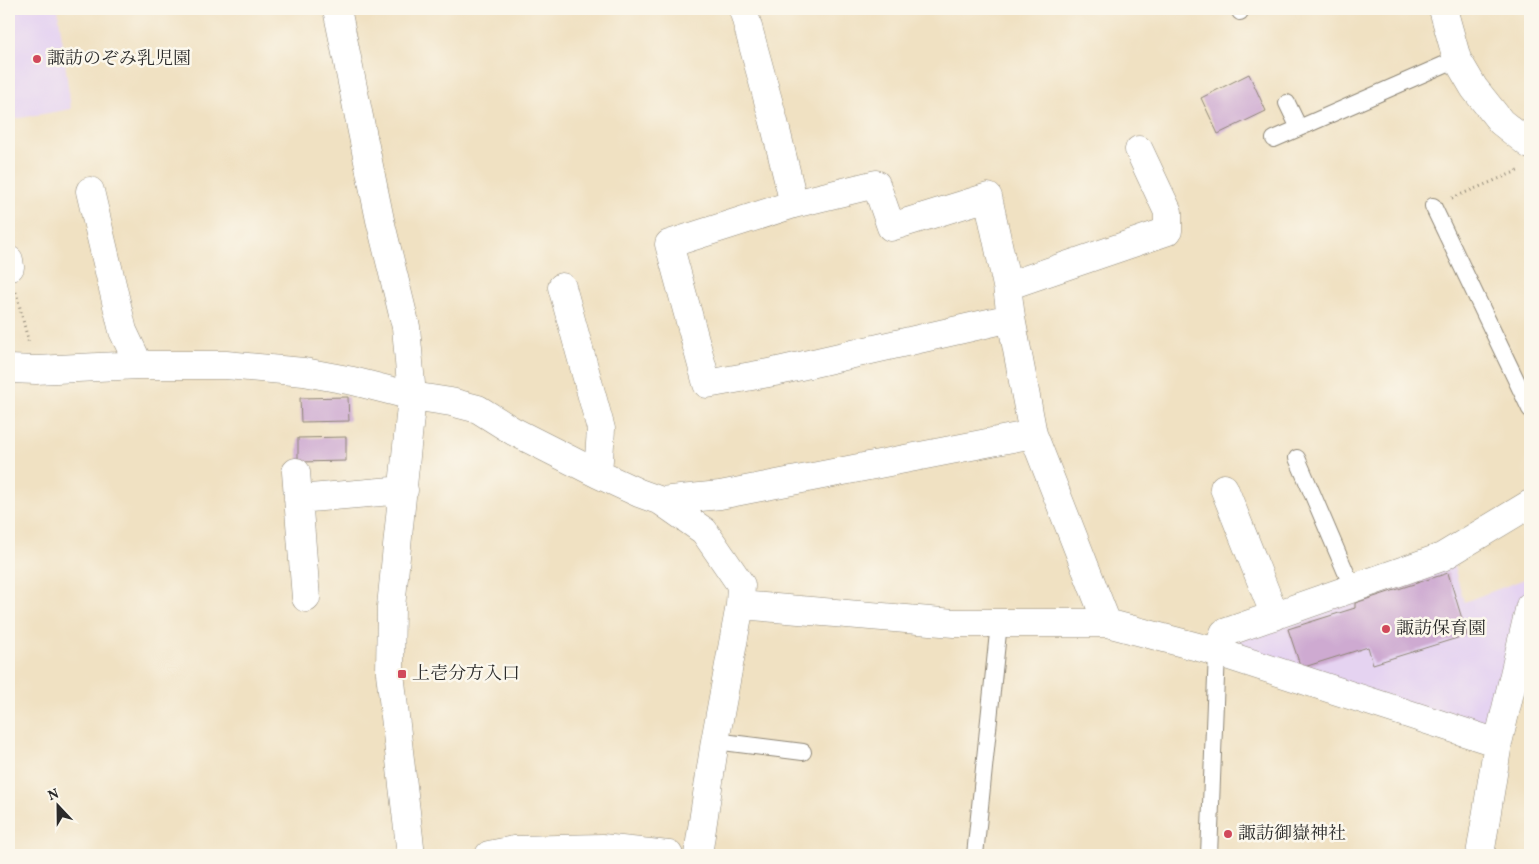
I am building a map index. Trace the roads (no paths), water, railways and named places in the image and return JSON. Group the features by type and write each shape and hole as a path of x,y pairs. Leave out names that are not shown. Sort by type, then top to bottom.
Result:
{"street":[{"path":"337,9 380,220 406,327 412,396 391,607 390,673 411,855"},
{"path":"743,9 794,204"},
{"path":"1443,9 1457,59 1474,88 1526,157"},
{"path":"1007,286 1168,232 1168,212 1139,150"},
{"path":"1010,318 774,372 707,384 669,244 794,204 876,184 891,227 988,197 1007,286 1010,318 1033,434 1107,623"},
{"path":"90,191 124,331 138,364"},
{"path":"562,287 601,429 598,474"},
{"path":"9,370 138,364 226,365 304,372 353,381 412,396 451,402 478,409 513,431 598,474 661,501 704,531 741,586 740,604 715,742 698,855"},
{"path":"661,501 720,495 1033,434"},
{"path":"296,472 306,598"},
{"path":"1224,488 1276,616"},
{"path":"298,499 404,490"},
{"path":"1217,652 1224,633 1442,557 1530,504"},
{"path":"740,604 954,623 1107,623 1217,652 1498,743"},
{"path":"1480,855 1498,743 1530,606"},
{"path":"489,855 514,850 602,848 669,855"}],"lane":[{"path":"1274,139 1457,59"},
{"path":"1288,103 1299,128"},
{"path":"1433,206 1530,409"},
{"path":"1297,458 1353,589"},
{"path":"975,855 999,623"},
{"path":"1209,855 1217,652"},
{"path":"715,742 803,752"}],"place":[{"name":"諏訪のぞみ乳児園","path":"37,59"},
{"name":"諏訪保育園","path":"1386,629"},
{"name":"上壱分方入口","path":"402,674"},
{"name":"諏訪御嶽神社","path":"1228,834"}]}
